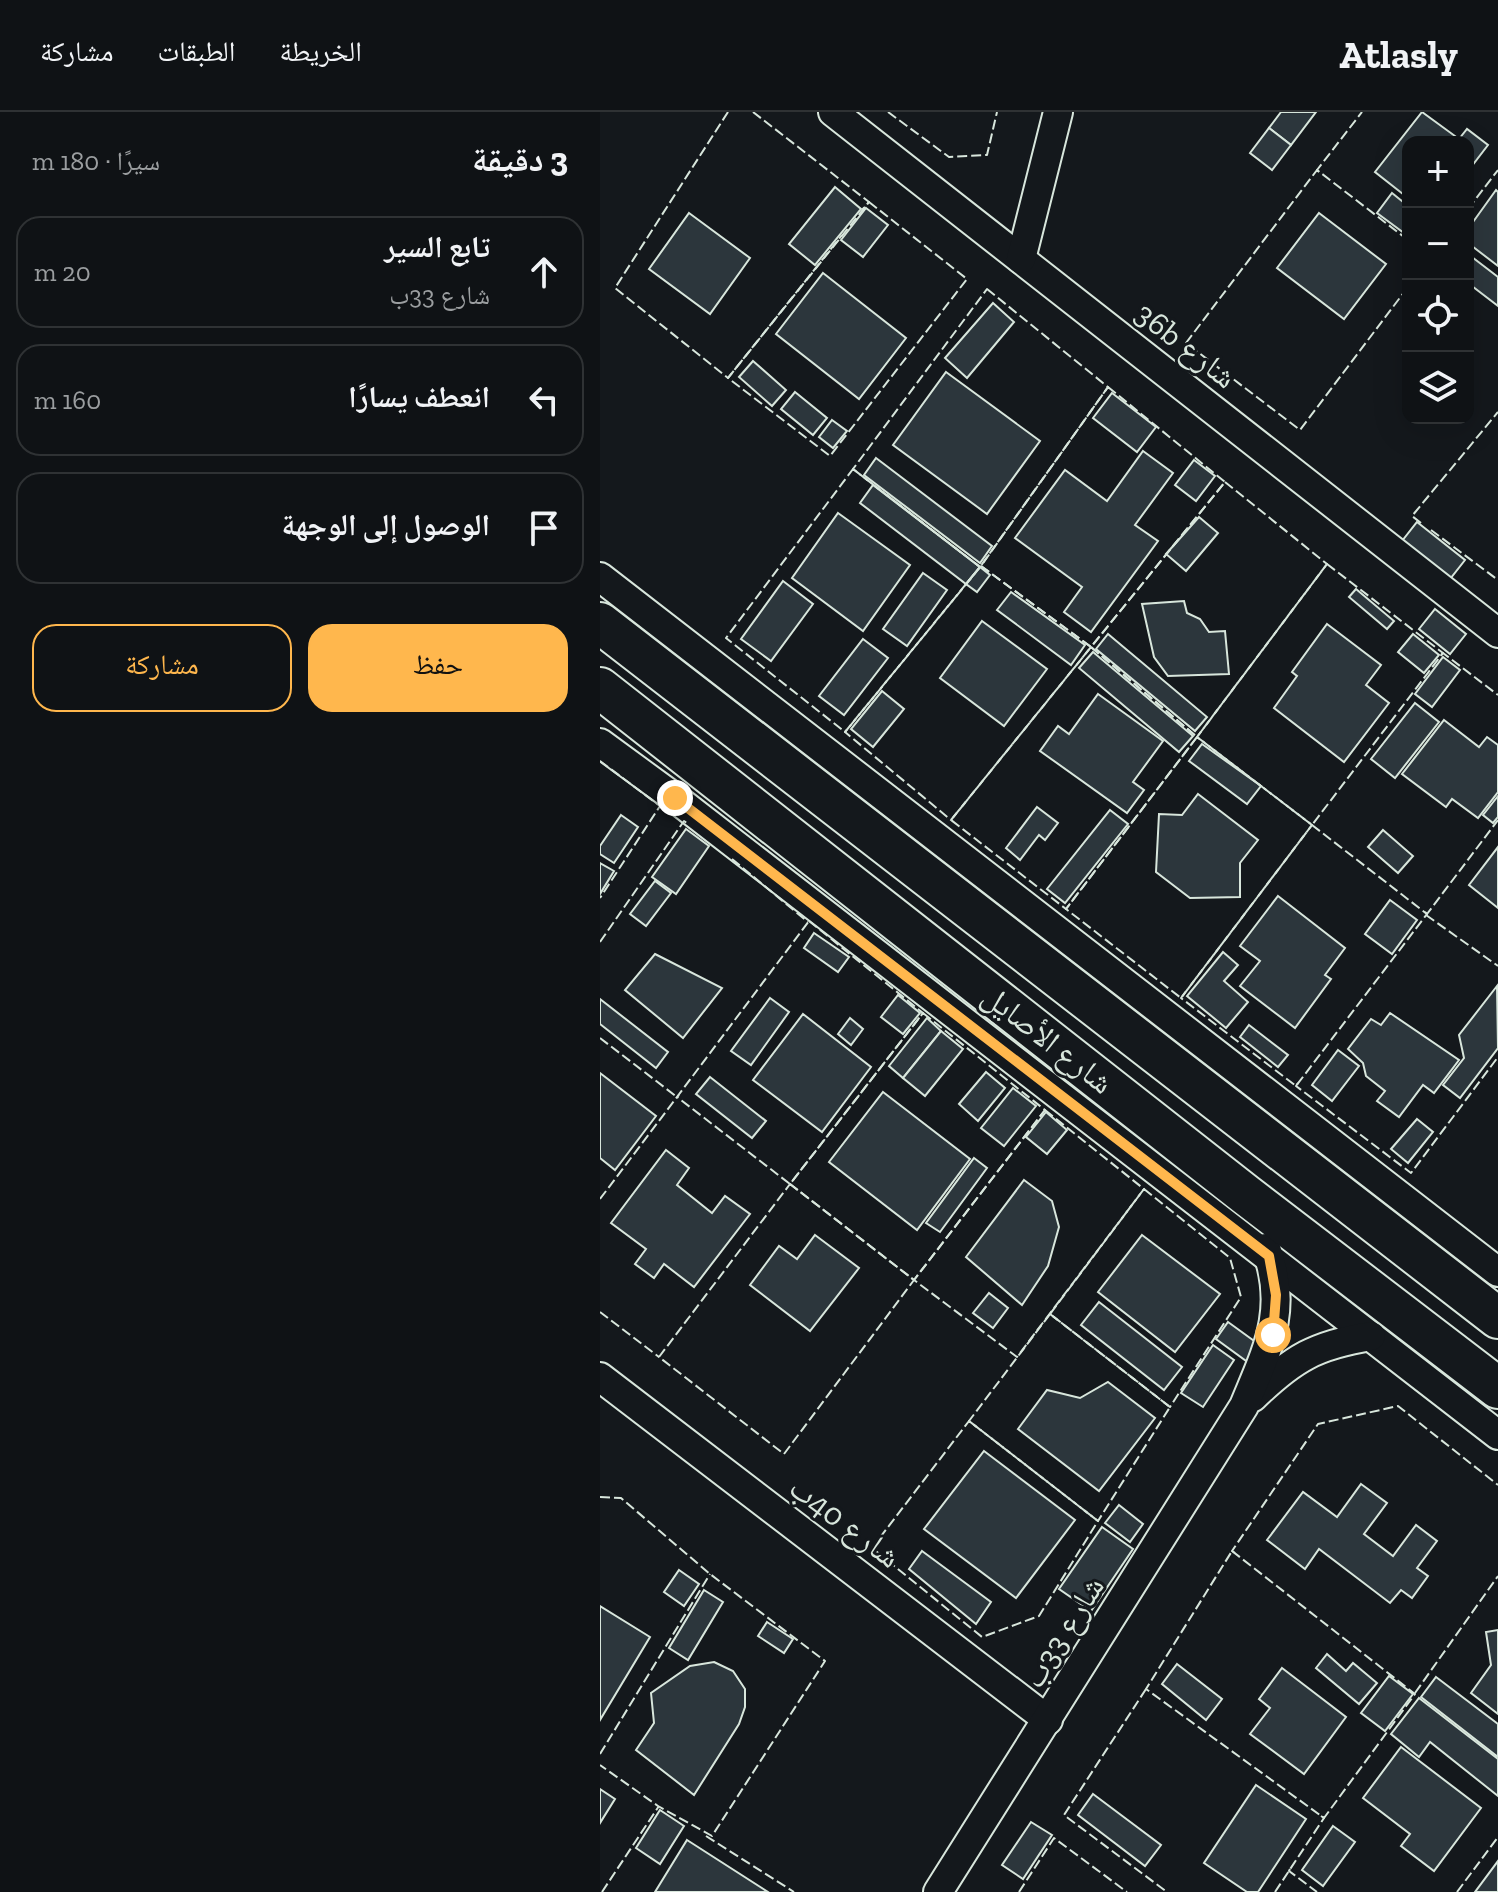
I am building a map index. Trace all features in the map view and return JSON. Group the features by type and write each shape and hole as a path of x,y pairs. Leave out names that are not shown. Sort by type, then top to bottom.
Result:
{"street":[{"name":"36b شارع","path":"833,112 1498,633"},
{"path":"1021,259 1058,112"},
{"path":"600,577 1498,1272"},
{"name":"شارع الأصايل","path":"600,623 1498,1318"},
{"name":"شارع الأصايل","path":"600,688 1246,1195 1498,1388"},
{"path":"600,743 1498,1435"},
{"name":"شارع 33ب","path":"938,1892 1244,1406 1273,1335 1276,1295 1269,1256 1246,1195"},
{"name":"شارع 33ب","path":"1244,1406 1281,1369 1302,1356 1324,1346 1371,1336"},
{"name":"شارع 40ب","path":"604,1390 1048,1720"}],"building":[{"path":"1281,112 1316,112 1291,145 1269,128"},
{"path":"1422,112 1455,136 1403,136"},
{"path":"1269,128 1291,145 1272,170 1250,153"},
{"path":"1467,129 1488,145 1474,163 1474,136 1461,136"},
{"path":"1402,138 1402,193 1375,172"},
{"path":"835,187 861,209 815,265 789,244"},
{"path":"1496,190 1498,266 1474,248 1474,221"},
{"path":"1392,193 1402,201 1402,232 1377,213"},
{"path":"866,208 888,225 863,257 841,240"},
{"path":"689,213 750,258 710,314 649,269"},
{"path":"1319,213 1386,264 1344,319 1277,268"},
{"path":"1474,259 1498,277 1498,306 1474,288"},
{"path":"823,273 906,338 859,399 776,334"},
{"path":"993,303 1014,322 967,378 945,358"},
{"path":"753,361 786,390 772,406 739,377"},
{"path":"946,372 1040,441 987,514 893,445"},
{"path":"795,392 827,418 813,435 781,409"},
{"path":"1112,393 1156,427 1137,452 1093,418"},
{"path":"832,420 847,431 833,448 819,437"},
{"path":"1143,451 1173,473 1135,525 1158,541 1091,632 1064,612 1082,587 1015,538 1065,470 1107,501"},
{"path":"876,458 992,546 980,563 864,475"},
{"path":"1194,460 1215,476 1196,501 1175,485"},
{"path":"873,485 980,567 966,584 860,503"},
{"path":"838,513 910,565 863,631 792,578"},
{"path":"1199,517 1218,533 1186,571 1166,554"},
{"path":"1417,522 1465,560 1450,579 1402,541"},
{"path":"980,567 990,575 977,592 966,584"},
{"path":"923,573 947,590 907,646 883,629"},
{"path":"783,581 813,604 771,661 741,639"},
{"path":"1356,589 1394,621 1387,629 1349,597"},
{"path":"1011,592 1085,645 1071,665 997,610"},
{"path":"1184,601 1187,613 1200,619 1209,632 1225,631 1229,674 1168,676 1154,657 1142,604"},
{"path":"1435,609 1466,634 1450,654 1419,629"},
{"path":"982,621 1047,669 1004,726 940,678"},
{"path":"1327,624 1381,665 1366,685 1389,703 1344,762 1274,708 1297,676 1292,672"},
{"path":"1108,634 1207,717 1195,731 1096,649"},
{"path":"1413,634 1439,655 1424,673 1398,652"},
{"path":"863,639 888,658 844,715 819,696"},
{"path":"1093,652 1193,736 1179,752 1079,668"},
{"path":"1443,657 1460,670 1432,707 1415,694"},
{"path":"882,691 904,709 873,747 851,729"},
{"path":"1098,694 1163,741 1133,782 1144,790 1127,813 1040,751 1058,726 1069,734"},
{"path":"1415,703 1439,722 1395,778 1371,759"},
{"path":"1444,720 1479,747 1487,737 1498,745 1498,792 1478,818 1452,799 1446,807 1402,774"},
{"path":"1202,744 1261,786 1247,804 1189,761"},
{"path":"1198,794 1258,840 1240,863 1240,897 1190,898 1156,872 1159,814 1182,815"},
{"path":"1498,796 1498,817 1493,823 1483,815"},
{"path":"1037,807 1058,823 1045,840 1039,835 1020,860 1006,848"},
{"path":"1110,810 1128,824 1065,903 1047,889"},
{"path":"621,815 638,827 614,863 600,854 600,846"},
{"path":"686,829 709,846 676,894 652,877"},
{"path":"1383,830 1413,856 1398,873 1368,847"},
{"path":"1498,847 1498,908 1469,885"},
{"path":"600,863 614,871 600,894"},
{"path":"655,881 671,893 646,926 630,914"},
{"path":"1278,896 1345,948 1325,975 1331,979 1295,1028 1240,986 1260,961 1240,946"},
{"path":"1390,900 1417,920 1392,954 1365,934"},
{"path":"814,933 849,957 838,972 804,948"},
{"path":"1223,952 1238,965 1224,981 1248,1002 1226,1028 1187,996"},
{"path":"655,954 722,988 683,1038 625,990"},
{"path":"1497,986 1498,1048 1460,1098 1443,1085 1464,1058 1459,1035"},
{"path":"898,995 920,1013 903,1034 881,1017"},
{"path":"770,998 789,1012 751,1065 731,1051"},
{"path":"600,999 668,1052 656,1068 600,1024"},
{"path":"1390,1013 1459,1060 1434,1093 1423,1085 1399,1117 1377,1101 1385,1091 1366,1076 1363,1063 1348,1049 1371,1019 1381,1025"},
{"path":"803,1014 871,1067 822,1132 753,1080"},
{"path":"850,1018 863,1029 851,1045 838,1034"},
{"path":"927,1018 941,1031 903,1078 889,1066"},
{"path":"1249,1025 1288,1055 1278,1067 1240,1037"},
{"path":"941,1031 963,1049 925,1096 903,1078"},
{"path":"1338,1050 1359,1066 1332,1101 1312,1085"},
{"path":"986,1072 1005,1088 978,1121 959,1104"},
{"path":"600,1073 656,1116 615,1170 600,1158"},
{"path":"710,1077 766,1121 752,1138 696,1094"},
{"path":"1013,1088 1036,1106 1004,1146 981,1128"},
{"path":"883,1092 970,1159 917,1230 829,1162"},
{"path":"1046,1112 1067,1130 1047,1154 1026,1137"},
{"path":"1417,1119 1433,1132 1408,1163 1391,1149"},
{"path":"666,1150 689,1168 677,1185 712,1213 725,1196 750,1214 694,1287 664,1264 654,1278 635,1264 646,1249 611,1223"},
{"path":"974,1158 987,1168 940,1232 926,1223"},
{"path":"1024,1180 1052,1201 1059,1227 1048,1266 1022,1305 966,1257"},
{"path":"815,1235 859,1268 810,1331 750,1285 779,1246 797,1259"},
{"path":"1142,1235 1220,1294 1175,1352 1098,1292"},
{"path":"989,1293 1008,1308 993,1328 973,1313"},
{"path":"1099,1302 1182,1367 1164,1390 1081,1325"},
{"path":"1228,1322 1261,1346 1249,1363 1216,1339"},
{"path":"1213,1345 1234,1360 1203,1407 1181,1393"},
{"path":"1108,1382 1155,1418 1099,1491 1018,1429 1047,1390 1080,1398"},
{"path":"984,1451 1075,1520 1016,1598 924,1529"},
{"path":"1361,1484 1387,1503 1364,1534 1393,1556 1416,1525 1437,1541 1417,1568 1428,1576 1412,1598 1401,1590 1390,1603 1319,1549 1305,1569 1267,1540 1303,1492 1337,1517"},
{"path":"1119,1505 1143,1524 1130,1542 1105,1523"},
{"path":"1102,1527 1133,1549 1091,1611 1059,1589"},
{"path":"922,1551 991,1602 976,1624 909,1569"},
{"path":"679,1570 699,1584 684,1606 664,1592"},
{"path":"704,1590 723,1602 688,1660 669,1648"},
{"path":"600,1606 650,1637 600,1720"},
{"path":"767,1622 793,1639 784,1653 758,1636"},
{"path":"1498,1630 1498,1714 1471,1693 1491,1665 1486,1632"},
{"path":"1327,1654 1346,1671 1353,1663 1377,1683 1359,1704 1316,1668"},
{"path":"714,1662 733,1671 745,1689 745,1707 739,1724 694,1795 636,1750 654,1723 651,1693 690,1666"},
{"path":"1177,1664 1222,1699 1206,1720 1162,1684"},
{"path":"1282,1668 1346,1717 1304,1774 1250,1734 1270,1708 1259,1699"},
{"path":"1389,1676 1413,1694 1385,1731 1361,1713"},
{"path":"1436,1677 1498,1724 1498,1757 1421,1697"},
{"path":"1419,1698 1498,1759 1498,1796 1430,1742 1419,1757 1391,1734"},
{"path":"1401,1747 1481,1808 1434,1871 1401,1846 1410,1834 1363,1798"},
{"path":"1256,1785 1306,1819 1258,1892 1247,1892 1204,1863"},
{"path":"600,1789 615,1799 600,1823"},
{"path":"1093,1794 1161,1845 1145,1866 1078,1815"},
{"path":"660,1810 684,1826 660,1864 636,1848"},
{"path":"1031,1822 1052,1835 1023,1879 1002,1865"},
{"path":"1333,1826 1355,1842 1323,1886 1302,1870"},
{"path":"687,1840 768,1892 655,1892"},
{"path":"1498,1861 1498,1892 1475,1892"}],"fence":[{"path":"728,112 615,288 728,378 842,235"},
{"path":"753,112 869,202 862,210"},
{"path":"888,112 949,157 987,155 997,112"},
{"path":"1319,172 1317,170 1362,112"},
{"path":"1402,235 1317,170 1186,343 1300,430 1402,295"},
{"path":"1469,208 1498,170"},
{"path":"869,202 967,279 830,456 728,378 869,202"},
{"path":"987,289 1108,387 980,567 853,469 987,289"},
{"path":"1108,387 1225,482 1091,647 981,566 1108,387"},
{"path":"1421,523 1412,516 1498,412"},
{"path":"853,469 980,567 845,732 726,638 853,469"},
{"path":"1225,482 1327,564 1197,737 1091,647 1225,482"},
{"path":"1431,530 1498,580"},
{"path":"1327,564 1443,653 1312,825 1197,737 1327,564"},
{"path":"981,566 1091,647 951,820 845,732 981,566"},
{"path":"1091,647 1197,737 1066,909 951,820 1091,647"},
{"path":"1441,655 1443,653 1498,695"},
{"path":"1197,737 1312,825 1181,998 1066,909 1197,737"},
{"path":"600,761 660,806 600,898"},
{"path":"1425,912 1427,914 1498,820"},
{"path":"600,942 684,821 688,824"},
{"path":"1312,825 1427,914 1296,1086 1181,998 1312,825"},
{"path":"732,859 808,922"},
{"path":"1426,915 1498,966"},
{"path":"809,921 923,1013 790,1184 677,1097 809,921"},
{"path":"923,1013 1045,1110 914,1280 790,1184 923,1013"},
{"path":"600,1038 677,1097 679,1095"},
{"path":"1298,1083 1296,1086 1411,1173 1498,1057"},
{"path":"600,1199 677,1097"},
{"path":"1045,1110 1144,1189 1017,1357 914,1280 1045,1110"},
{"path":"790,1184 914,1280 784,1454 659,1357 790,1184"},
{"path":"1144,1189 1230,1258 1241,1297 1170,1407 1050,1314 1144,1189"},
{"path":"600,1312 659,1357"},
{"path":"1050,1314 1170,1407 1098,1521 969,1421 1050,1314"},
{"path":"1235,1553 1232,1551 1318,1424 1398,1406 1498,1485"},
{"path":"969,1421 1098,1521 1039,1616 982,1637 872,1548 969,1421"},
{"path":"600,1497 621,1498 710,1574 825,1661 712,1836 658,1806 600,1765"},
{"path":"1232,1551 1415,1694 1324,1818 1146,1689 1232,1551"},
{"path":"600,1754 710,1574"},
{"path":"1415,1693 1498,1576"},
{"path":"1146,1689 1064,1815 1167,1892"},
{"path":"602,1892 659,1806"},
{"path":"1275,1892 1324,1818 1321,1816"},
{"path":"706,1836 794,1892"},
{"path":"1457,1892 1498,1837"},
{"path":"1019,1892 1054,1838 1127,1892"},
{"path":"1290,1869 1317,1892"}],"route":[{"path":"675,798 1269,1256 1276,1295 1273,1335"}]}
